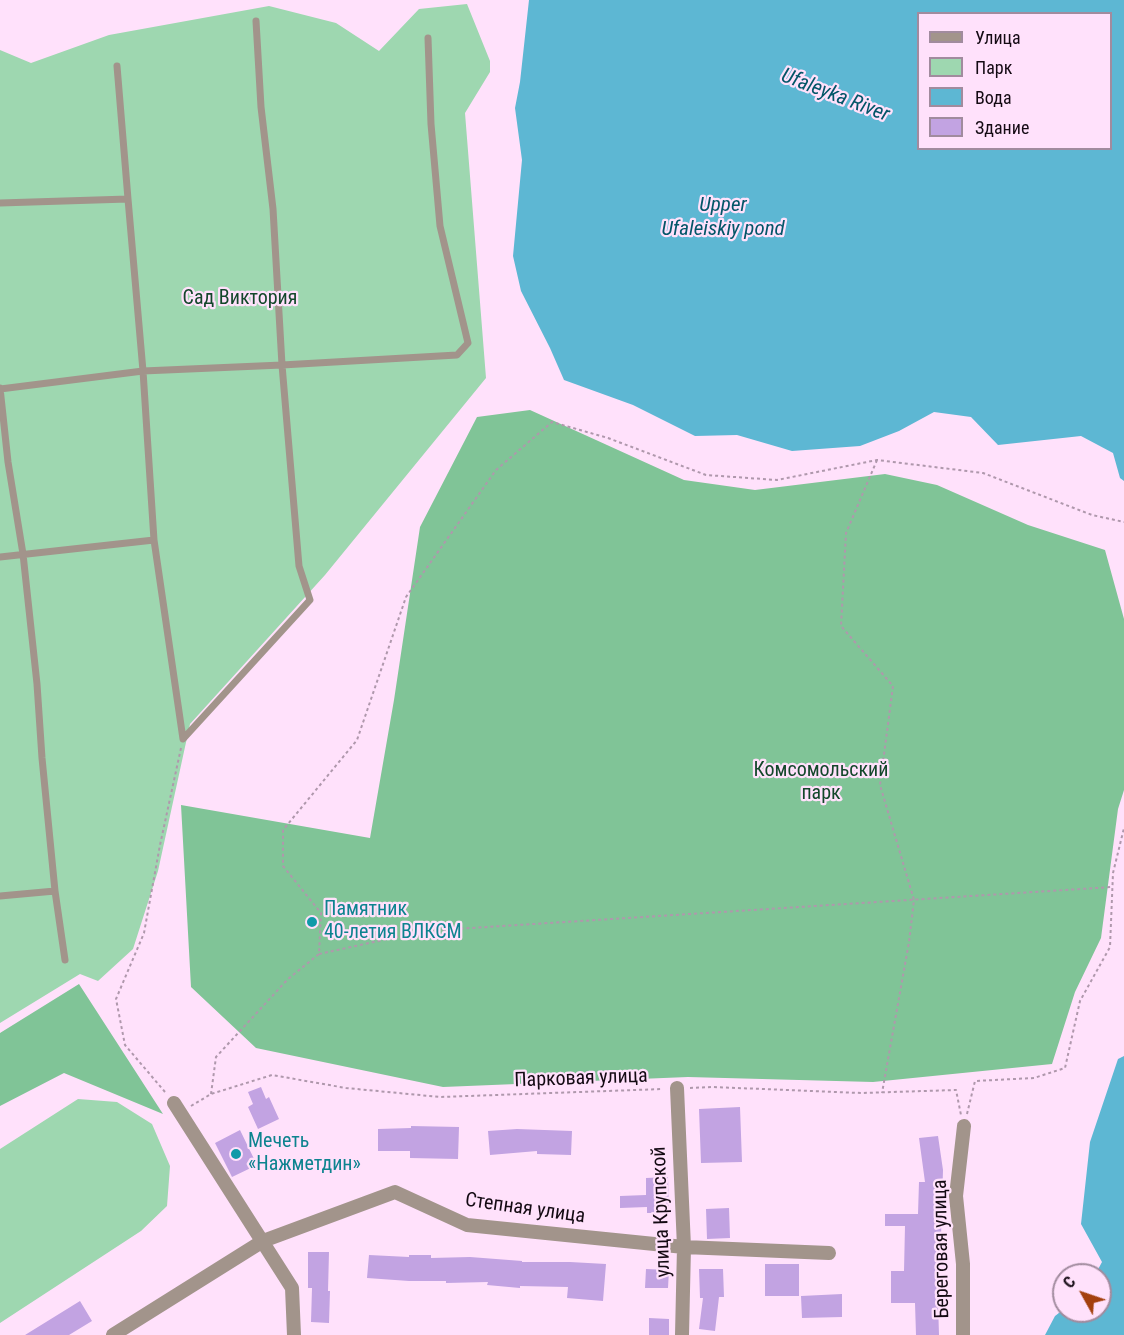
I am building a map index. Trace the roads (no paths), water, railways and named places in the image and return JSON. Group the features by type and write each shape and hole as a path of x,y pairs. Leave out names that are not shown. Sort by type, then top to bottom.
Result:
{"street":[{"name":"улица Крупской","path":"677,1088 684,1247 682,1335"},
{"path":"177,1107 292,1288 294,1335"},
{"name":"Береговая улица","path":"963,1335 963,1264 956,1196 964,1126"},
{"name":"Степная улица","path":"113,1335 263,1241 395,1192 467,1225 684,1247 829,1253"}],"lane":[{"path":"117,66 143,371 154,540 183,739 310,600 299,567 282,365 273,209 261,107 256,21"},
{"path":"65,960 55,891 23,554 8,462 0,388 143,371 457,355 468,343 440,226 431,123 428,38"},
{"path":"0,202 128,199"},
{"path":"0,557 154,540"},
{"path":"0,896 55,891"}],"water":[{"name":"Upper Ufaleiskiy pond","path":"529,0 1124,0 1124,481 1120,478 1113,453 1081,436 998,445 971,417 934,412 899,431 860,446 792,451 737,435 695,436 633,405 564,380 521,291 513,256 522,160 515,108"},
{"path":"1124,1056 1124,1335 1045,1335 1052,1322 1112,1323 1112,1263 1101,1263 1081,1224 1090,1142 1118,1059"}],"place":[{"name":"Памятник 40-летия ВЛКСМ","path":"312,922"},
{"name":"Мечеть «Нажметдин»","path":"236,1154"}],"water label":[{"name":"Ufaleyka River","path":"835,96"}],"park label":[{"name":"Сад Виктория","path":"240,299"},
{"name":"Комсомольский парк","path":"821,782"}]}
